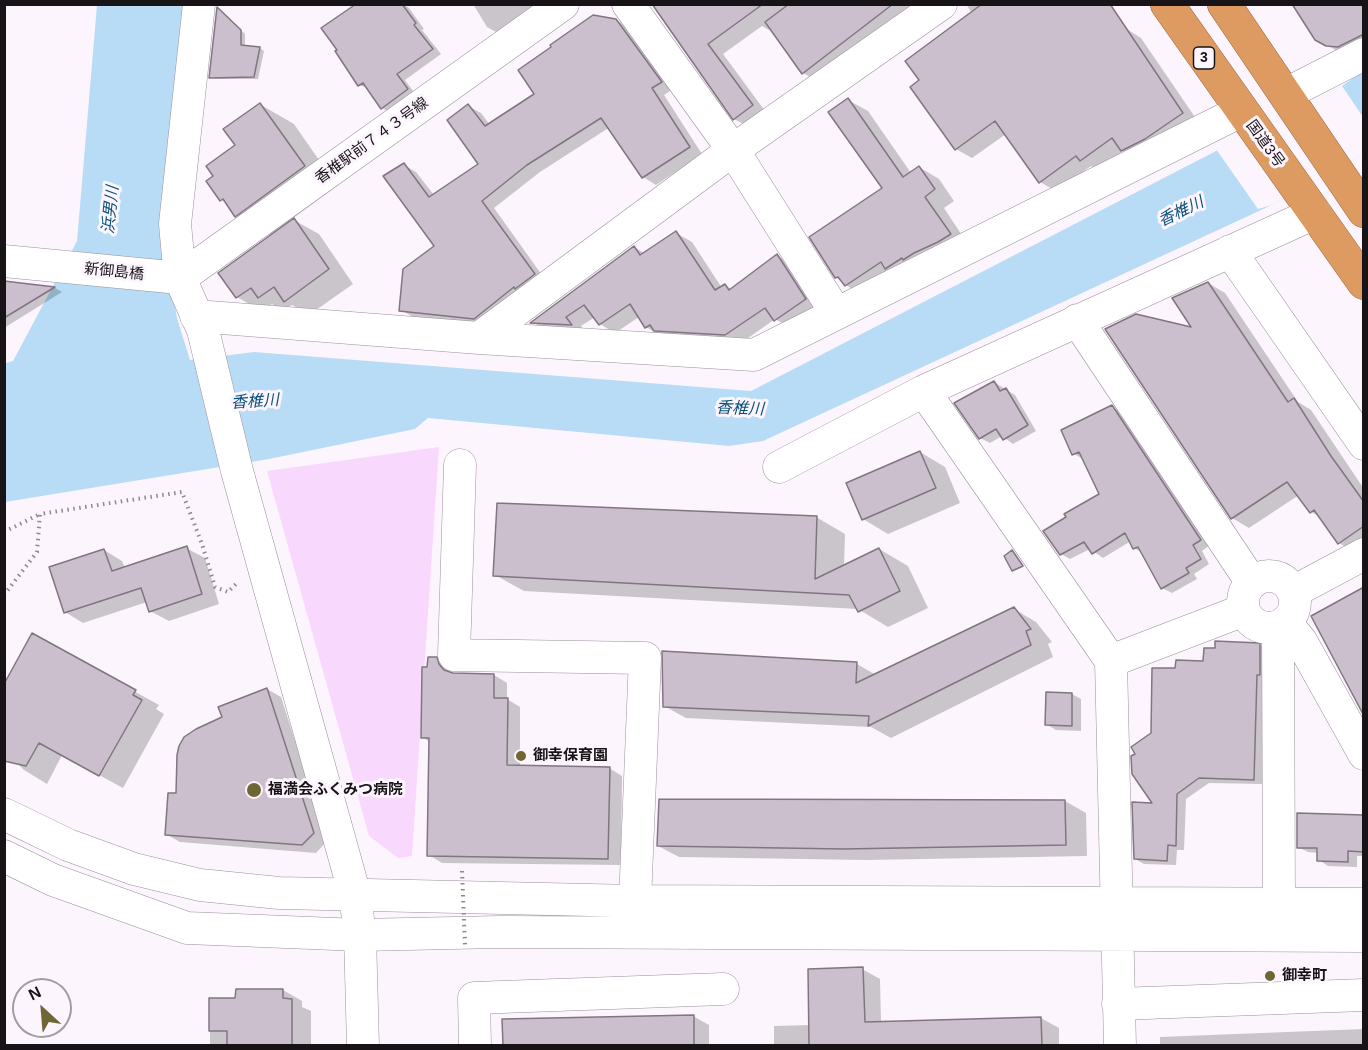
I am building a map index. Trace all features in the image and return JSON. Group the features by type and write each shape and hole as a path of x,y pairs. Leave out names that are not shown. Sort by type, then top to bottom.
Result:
{"highway":[{"name":"国道3号","path":"1167,4 1240,111 1364,283"},
{"path":"1224,4 1360,198"}],"street":[{"path":"199,4 175,224 180,278 200,323 237,471 355,895 360,935 363,1046"},
{"name":"香椎駅前７４３号線","path":"180,278 563,4"},
{"path":"628,4 733,150 836,313"},
{"path":"479,338 733,150 941,4"},
{"path":"1286,94 1364,54"},
{"path":"200,323 754,356 1240,111"},
{"path":"779,467 924,391 1315,213"},
{"path":"1230,251 1364,444"},
{"name":"新御島橋","path":"4,261 180,278"},
{"path":"1077,320 1248,597 1248,618 1254,624 1262,627 1282,625 1301,641 1364,754"},
{"path":"924,391 1111,661 1120,1046"},
{"path":"460,465 454,656 645,658 635,901"},
{"path":"1293,592 1364,554"},
{"path":"1111,661 1248,597 1267,577 1282,580 1293,592 1294,608 1282,625 1279,904"},
{"path":"4,814 68,845 134,869 200,885 279,893 635,901 1364,904"},
{"path":"4,856 53,880 187,928 360,935 499,932 1364,936"},
{"path":"475,1046 474,998 723,989"},
{"path":"1118,992 1364,995"}],"path":[{"path":"4,532 40,514 182,492 202,544 215,587 228,592 243,577"},
{"path":"4,595 37,552 40,514"},
{"path":"462,871 465,945"}],"shaded area":[{"path":"439,447 412,856 398,858 369,836 267,471"}],"water":[{"path":"97,5 186,5 163,235 177,318 190,360 254,352 751,391 1342,86 1363,71 1363,154 1272,205 763,441 729,446 428,418 415,429 269,459 5,502 5,363 13,361 77,241"}],"pier":[{"path":"1342,86 1363,117 1363,154 1272,205 1258,209 1216,149"}],"building":[{"path":"356,4 402,4 416,23 414,25 433,49 397,74 408,89 381,109 363,83 358,86 321,28"},
{"path":"652,4 763,4 708,44 753,105 733,120"},
{"path":"789,4 893,4 802,74 765,22"},
{"path":"982,4 1110,4 1183,113 1145,139 1121,151 1112,138 1080,161 1076,156 1039,183 995,121 955,150 910,87 919,80 905,61"},
{"path":"1292,4 1364,4 1364,34 1338,47 1326,46 1315,40"},
{"path":"217,7 241,30 241,45 260,47 254,77 209,78"},
{"path":"593,15 616,19 662,82 652,88 690,147 642,178 601,118 527,165 482,201 535,274 515,289 514,287 474,319 399,311 403,269 434,246 383,176 404,163 429,197 478,164 447,120 468,104 485,126 534,94 518,70"},
{"path":"848,98 903,177 919,166 935,189 925,197 951,234 885,269 881,262 845,286 838,277 835,278 809,237 882,188 828,112"},
{"path":"260,103 305,166 235,217 223,199 220,201 206,181 213,176 206,166 235,145 223,129"},
{"path":"294,218 329,269 284,302 274,287 258,298 251,288 236,298 218,273"},
{"path":"676,231 715,290 725,284 729,290 777,254 806,299 774,321 765,308 725,335 654,331 650,325 645,328 630,304 599,325 584,305 566,317 572,325 530,323 634,246 640,255"},
{"path":"4,281 55,287 4,318"},
{"path":"1208,282 1288,402 1294,398 1364,502 1364,526 1338,544 1314,510 1310,513 1287,482 1231,519 1105,329 1136,314 1191,327 1172,298"},
{"path":"994,381 1000,391 1006,388 1028,425 1003,440 996,429 979,439 954,403"},
{"path":"1112,405 1201,540 1193,545 1201,559 1186,568 1189,573 1161,589 1138,547 1133,549 1125,533 1092,554 1084,542 1060,555 1043,531 1066,517 1064,514 1099,494 1079,452 1072,455 1061,430"},
{"path":"920,451 936,488 862,520 846,483"},
{"path":"497,503 817,516 815,579 879,548 900,591 858,612 849,595 493,576"},
{"path":"187,546 202,594 149,612 141,588 64,613 49,567 104,549 112,571"},
{"path":"1012,550 1023,566 1012,571 1004,556"},
{"path":"1364,587 1364,716 1311,616"},
{"path":"1014,607 1031,629 1026,631 1031,645 868,726 869,716 663,707 662,651 857,662 856,683"},
{"path":"32,633 136,690 133,695 142,700 99,776 39,743 26,766 4,761 4,684"},
{"path":"1215,641 1260,643 1254,780 1199,778 1177,794 1176,846 1168,845 1167,861 1134,859 1132,802 1152,803 1132,774 1131,756 1135,754 1131,747 1151,733 1152,668 1175,668 1176,660 1203,661 1204,648 1215,648"},
{"path":"428,657 437,657 444,670 453,673 494,674 494,698 508,698 507,765 610,767 608,859 427,856 429,738 421,738 422,667 427,667"},
{"path":"267,688 314,833 302,845 165,835 168,793 176,793 177,755 184,737 222,717 218,707"},
{"path":"1046,692 1072,693 1072,726 1045,725"},
{"path":"659,799 1065,800 1066,845 844,849 657,846"},
{"path":"1297,813 1364,815 1364,852 1348,851 1348,862 1317,861 1317,848 1297,848"},
{"path":"863,967 865,1022 1041,1017 1042,1046 809,1046 808,969"},
{"path":"236,989 283,989 283,998 292,999 292,1046 227,1046 227,1031 209,1031 209,998 235,998"},
{"path":"694,1015 694,1046 503,1046 502,1019"}],"place":[{"name":"御幸保育園","path":"521,756"},
{"name":"福満会ふくみつ病院","path":"254,790"},
{"name":"御幸町","path":"1270,976"}],"water label":[{"name":"浜男川","path":"111,210"},
{"name":"香椎川","path":"1181,212"},
{"name":"香椎川","path":"255,402"},
{"name":"香椎川","path":"740,409"}]}
